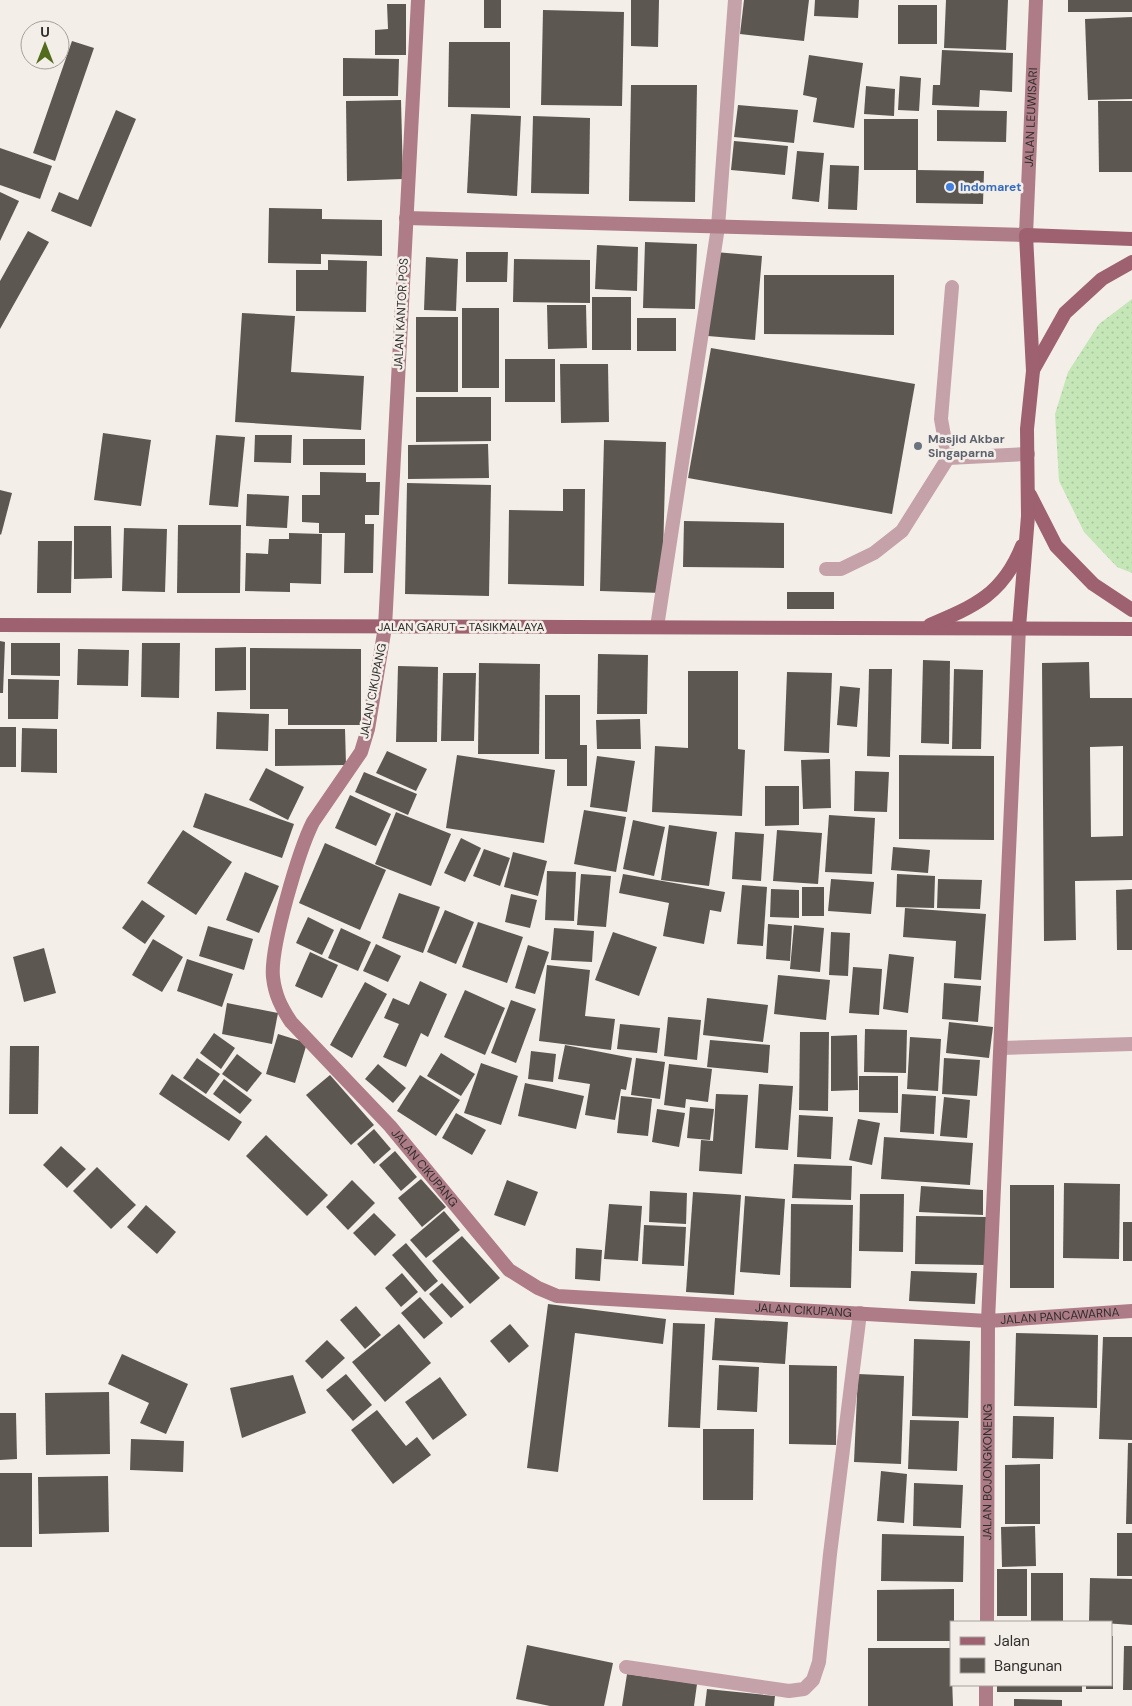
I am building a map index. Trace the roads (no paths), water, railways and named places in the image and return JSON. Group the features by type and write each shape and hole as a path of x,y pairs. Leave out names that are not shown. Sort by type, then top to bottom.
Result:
{"main road":[{"name":"JALAN KANTOR POS","path":"385,627 418,0"},
{"name":"JALAN LEUWISARI","path":"1026,235 1036,0"},
{"path":"406,218 1132,239"},
{"path":"1019,628 1028,492 1027,429 1033,371 1026,235"},
{"path":"1033,371 1065,314 1102,279 1132,262"},
{"path":"1028,492 1056,546 1092,584 1132,610"},
{"path":"923,628 972,608 996,589 1016,562 1026,536"},
{"name":"JALAN GARUT - TASIKMALAYA","path":"0,625 1019,628 1132,630"},
{"name":"JALAN CIKUPANG","path":"385,627 366,737 357,758 317,815 307,834 274,951 273,975 278,1004 291,1022 390,1126 509,1270 538,1288 557,1296 583,1298 988,1321"},
{"name":"JALAN BOJONGKONENG","path":"987,1621 988,1321 1019,628"},
{"name":"JALAN PANCAWARNA","path":"988,1321 1132,1311"},
{"path":"986,1686 986,1706"}],"street":[{"path":"657,628 718,226 735,0"},
{"path":"826,569 841,569 874,553 902,531 948,458 941,419 952,287"},
{"path":"948,458 1028,454"},
{"path":"1001,1048 1132,1044"},
{"path":"626,1668 790,1691 804,1689 813,1680 819,1662 830,1554 860,1313"}],"place":[{"name":"Indomaret","path":"950,187"},
{"name":"Masjid Akbar Singaparna","path":"918,446"}]}
